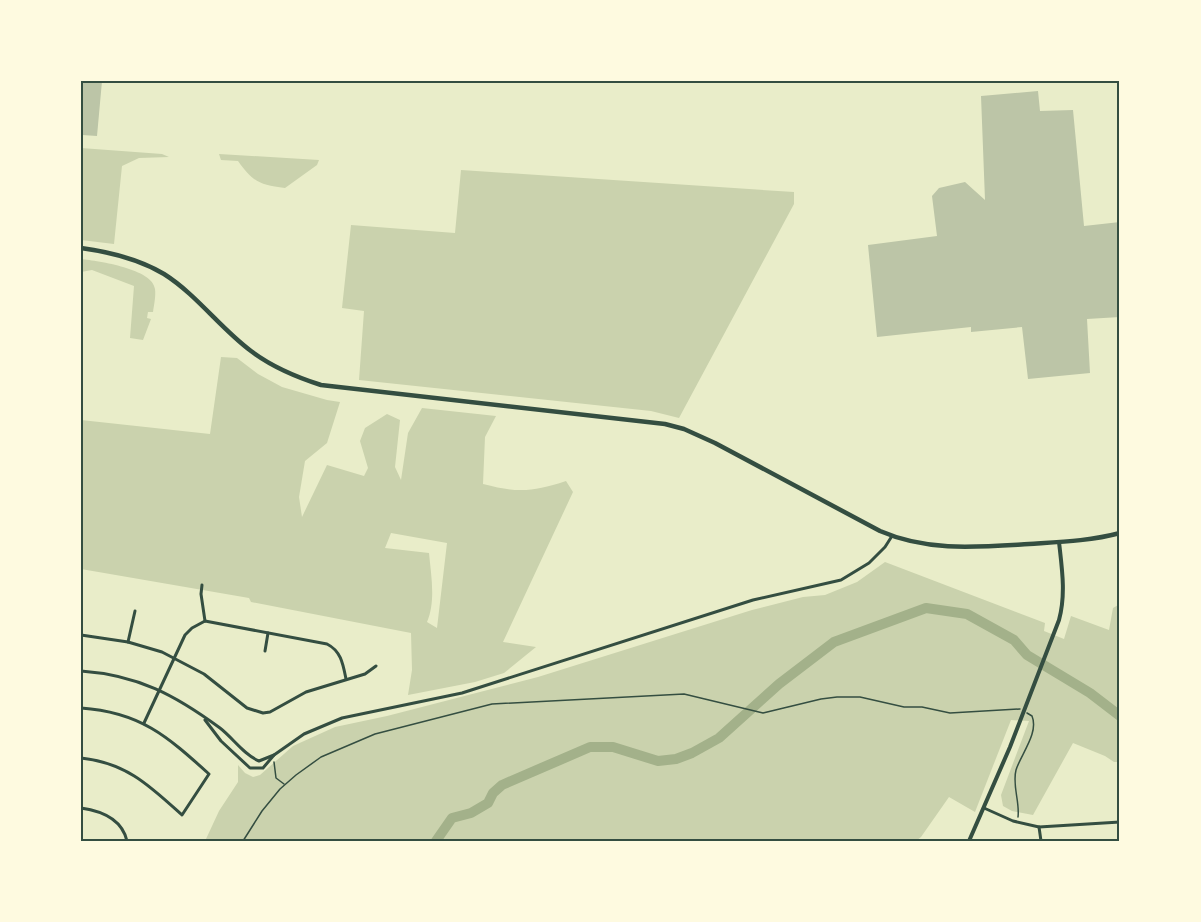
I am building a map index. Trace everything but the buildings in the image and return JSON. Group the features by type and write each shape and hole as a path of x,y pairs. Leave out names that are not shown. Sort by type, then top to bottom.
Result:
{"main road":[{"path":"81,248 130,258 165,275 251,351 281,370 303,380 341,388 665,424 684,429 715,443 892,536 945,547 1059,542 1120,533"}],"street":[{"path":"81,671 123,677 160,690 183,702 222,730 256,760 263,760 304,734 342,718 462,693 753,600 841,580 869,563 885,547 892,536"},
{"path":"969,841 1010,747 1059,620 1063,599 1059,542"},
{"path":"202,585 205,621"},
{"path":"128,642 135,611"},
{"path":"144,723 185,635 205,621 327,644 333,647 341,659 346,679"},
{"path":"264,651 268,633"},
{"path":"81,635 128,642 174,658 204,674 247,708 263,713 270,712 306,692 365,674 376,666"},
{"path":"81,708 115,714 144,723 176,743 209,774 182,815 135,775 105,762 81,758"},
{"path":"202,716 221,741 248,767 263,768 274,755"},
{"path":"81,808 106,814 118,822 125,832 127,841"},
{"path":"984,808 1017,822 1040,827 1120,822"},
{"path":"1040,827 1041,841"}],"path":[{"path":"243,841 262,812 285,785 321,758 375,734 492,704 684,694 767,713 821,699 849,697 860,697 904,707 922,706 950,713 1016,708 1022,710 1032,716 1034,727 1016,769 1015,778 1020,806 1017,822"},
{"path":"274,762 276,778 285,785"}],"green space":[{"path":"81,148 162,154 169,157 139,158 122,166 114,244 81,240"},
{"path":"219,154 319,160 317,165 285,188 258,181 248,174 238,161 221,160"},
{"path":"461,170 794,192 794,204 679,418 651,411 359,380 364,311 342,308 351,225 455,233"},
{"path":"81,259 124,267 145,276 152,282 155,289 153,312 148,312 147,318 151,319 143,340 130,338 134,286 92,270 81,272"},
{"path":"221,357 237,358 258,374 282,387 340,402 327,443 305,461 299,497 302,517 327,465 364,476 368,468 360,441 365,428 387,414 400,420 395,467 401,480 408,433 422,408 496,416 485,437 483,484 525,490 566,481 573,492 503,642 536,647 504,673 475,682 408,695 412,670 411,633 251,602 249,598 81,569 81,420 210,434","holes":["391,533 447,543 437,628 427,622 432,597 429,553 385,548"]},
{"path":"885,562 1045,623 1044,631 1064,639 1071,616 1109,630 1113,608 1120,604 1120,762 1114,762 1073,743 1033,815 1012,811 1003,806 1001,795 1029,721 1011,720 975,812 949,797 916,841 203,841 238,782 238,765 245,773 253,777 260,775 293,746 335,727 538,677 752,610 803,597 825,595 857,582"}],"waterway":[{"path":"436,841 452,818 471,813 488,803 493,793 502,785 590,747 613,747 658,761 676,759 692,753 719,738 779,684 834,642 926,608 967,614 1014,640 1027,655 1090,693 1120,716"}]}
